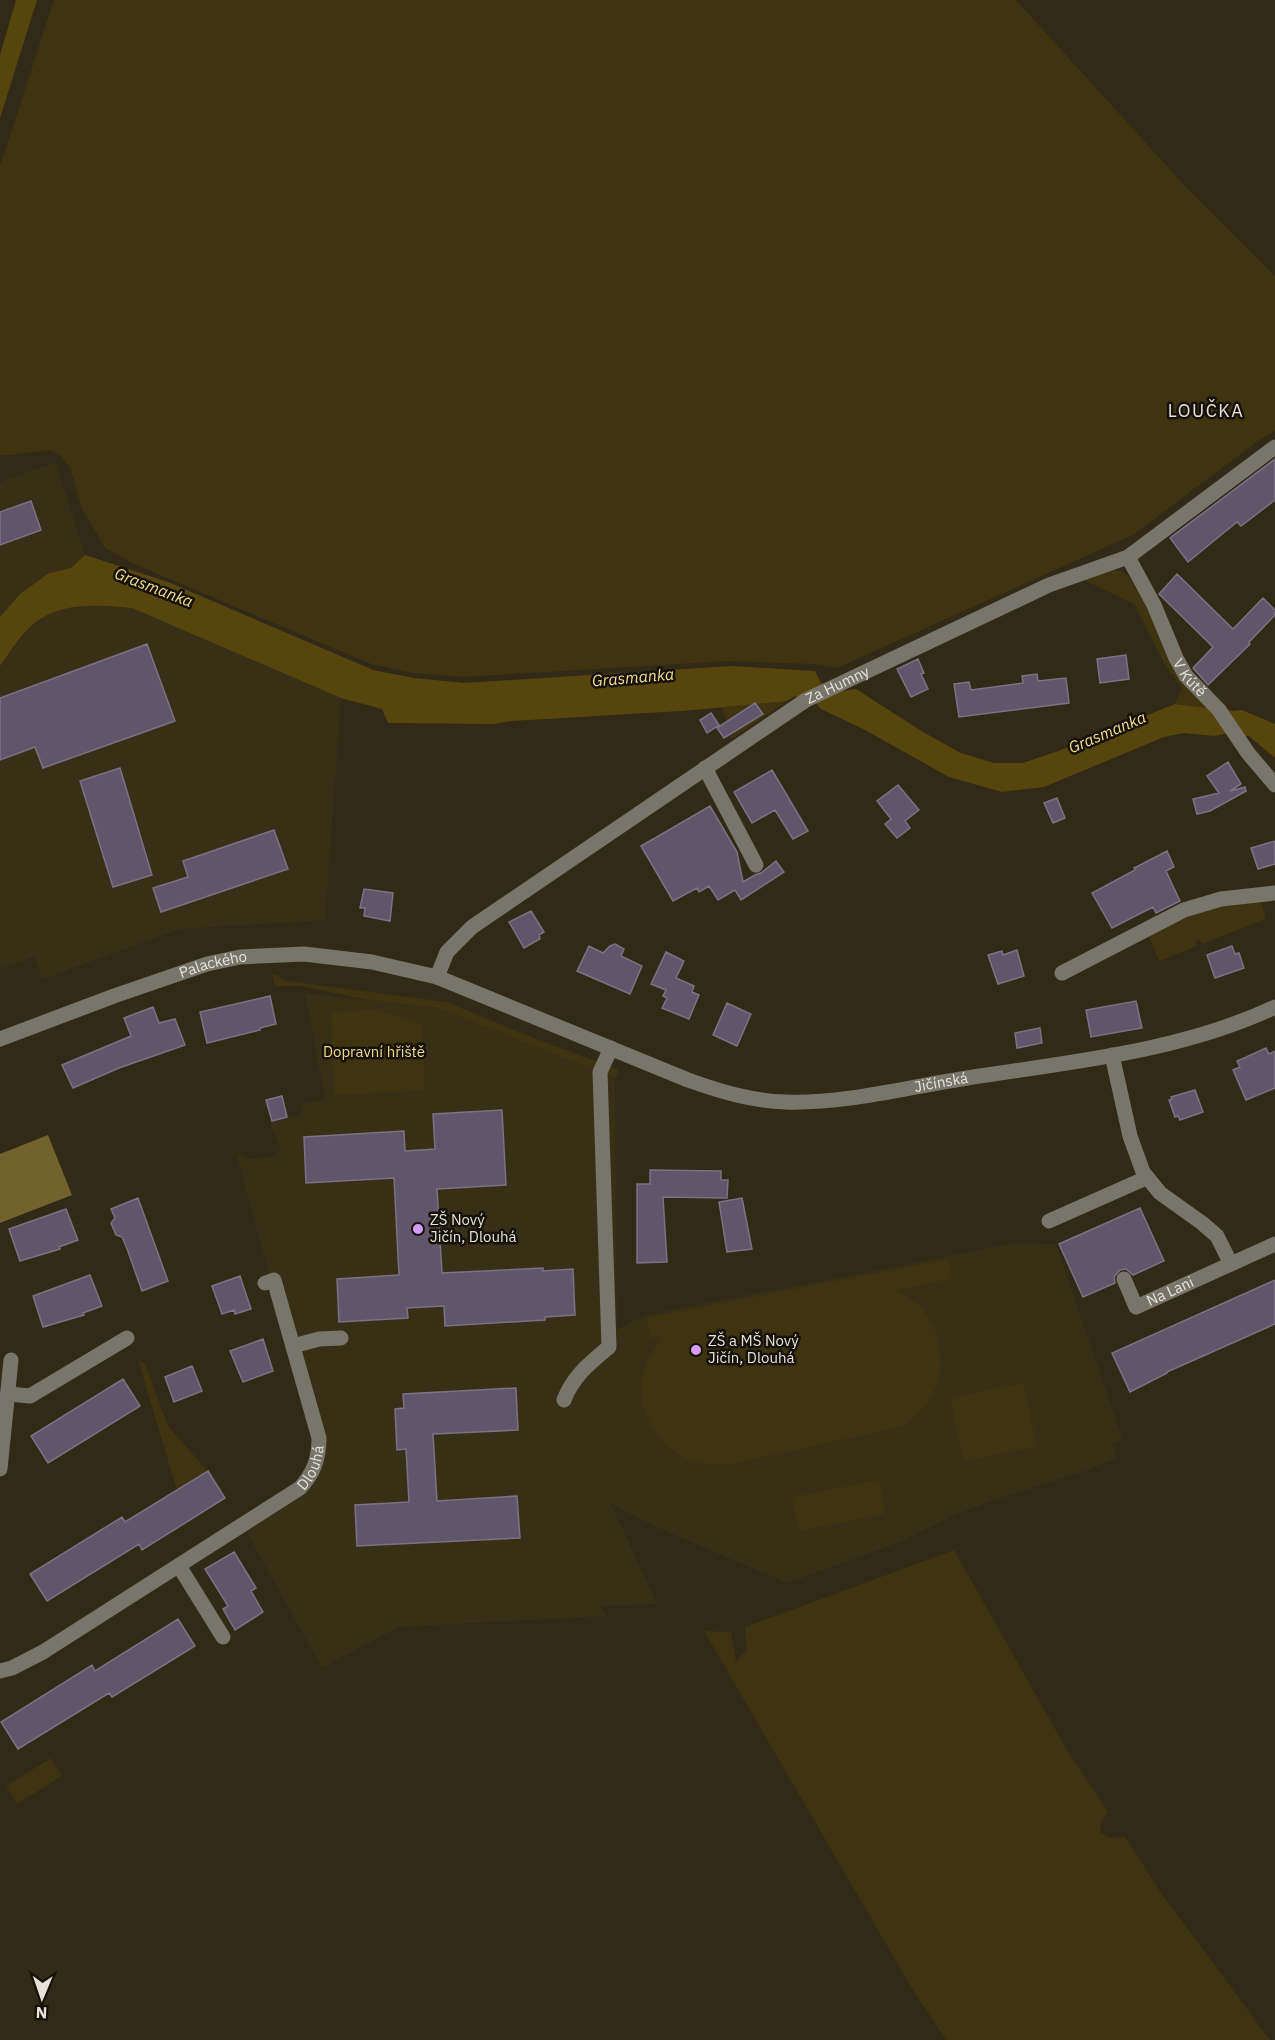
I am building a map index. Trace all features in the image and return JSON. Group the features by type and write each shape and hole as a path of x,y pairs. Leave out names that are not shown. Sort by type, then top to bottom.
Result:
{"street":[{"name":"Za Humny","path":"437,977 447,952 472,927 806,700 1048,585 1128,557 1275,447"},
{"name":"V Kútě","path":"1128,557 1154,605 1186,676 1219,710 1248,753 1275,785"},
{"path":"705,768 756,865"},
{"path":"1062,973 1184,910 1221,899 1275,893"},
{"name":"Palackého","path":"0,1040 176,974 240,957 304,954 372,963 437,977"},
{"name":"Jičínská","path":"437,977 718,1091 782,1102 851,1096 1136,1051 1191,1037 1275,1007"},
{"path":"564,1400 580,1372 609,1347 600,1072 610,1048"},
{"path":"1112,1055 1130,1136 1146,1178 1166,1199 1217,1236 1231,1264"},
{"path":"1049,1221 1146,1178"},
{"name":"Na Lani","path":"1124,1279 1136,1306 1275,1244"},
{"name":"Dlouhá","path":"0,1671 12,1668 43,1652 300,1488 309,1478 319,1451 319,1438 274,1280 265,1283"},
{"path":"8,1394 30,1396 127,1338"},
{"path":"292,1346 319,1339 341,1338"},
{"path":"0,1469 11,1360"},
{"path":"179,1566 223,1637"}],"shaded area":[{"path":"56,462 85,555 71,568 49,573 20,594 0,617 0,482"},
{"path":"83,605 132,608 341,698 325,920 180,929 43,979 34,957 0,969 0,666 28,628 53,611"},
{"name":"ZŠ a MŠ Nový Jičín, Dlouhá","path":"305,993 437,1008 615,1078 617,1329 646,1315 1015,1243 1056,1244 1123,1440 1112,1444 1117,1458 1088,1470 994,1500 952,1516 901,1542 787,1583 661,1529 611,1504 657,1604 601,1606 606,1616 399,1627 322,1668 245,1529 321,1465 236,1153 248,1159 273,1157 278,1153 280,1146 269,1121 302,1114 302,1104 325,1099"},
{"path":"48,1135 72,1195 0,1223 0,1154"}],"green space":[{"path":"54,0 1016,0 1185,186 1275,276 1275,431 1258,441 1133,535 837,668 813,664 729,661 463,677 413,673 371,664 134,564 105,548 82,509 70,468 58,453 48,450 0,455 0,166"},
{"path":"1107,570 1121,571 1128,576 1148,607 1175,668 1206,708 1175,704 1182,688 1165,665 1134,604 1084,580"},
{"path":"787,701 731,739 722,707 753,704 747,708 755,719 763,714 755,704"},
{"path":"1261,901 1266,919 1202,944 1200,940 1195,942 1197,946 1159,961 1148,934 1222,906"},
{"path":"272,975 287,981 447,1002 619,1070 615,1078 437,1008 367,1000 302,986 275,986"},
{"name":"Dopravní hřiště","path":"378,1010 421,1024 425,1090 335,1095 331,1012"},
{"path":"948,1259 952,1279 896,1290 924,1311 937,1334 941,1363 938,1382 927,1404 904,1426 732,1464 718,1465 695,1462 683,1457 662,1440 647,1417 641,1390 642,1377 653,1350 663,1336 650,1338 646,1318"},
{"path":"138,1360 145,1363 168,1426 208,1471 177,1491"},
{"path":"1023,1383 1037,1446 964,1461 950,1398"},
{"path":"879,1480 885,1514 799,1531 792,1497"},
{"path":"954,1550 1067,1750 1108,1812 1101,1823 1100,1833 1111,1838 1125,1837 1162,1894 1270,2040 946,2040 911,1987 704,1631 731,1632 736,1661 747,1650 745,1627"},
{"path":"51,1758 62,1776 17,1804 6,1786"}],"water":[{"path":"16,0 37,0 0,118 0,55"},
{"name":"Grasmanka","path":"85,555 168,582 373,670 414,678 464,683 732,666 815,671 821,683 843,691 856,689 923,732 961,753 994,763 1023,763 1175,704 1232,711 1242,710 1275,724 1275,758 1249,736 1184,733 1164,737 1044,787 1002,792 949,777 865,730 821,709 817,704 795,696 787,701 682,711 493,724 388,723 382,709 341,698 132,608 91,606 52,613 40,619 25,632 0,666 0,617 20,594 49,573 71,568"}],"building":[{"path":"1275,459 1275,500 1241,526 1237,522 1188,562 1170,538"},
{"path":"31,501 41,530 0,545 0,512"},
{"path":"1177,574 1233,629 1263,598 1275,610 1275,615 1249,642 1250,644 1208,685 1193,668 1213,647 1159,594"},
{"path":"147,644 175,721 43,768 35,747 0,760 0,698"},
{"path":"1126,655 1129,679 1100,683 1097,659"},
{"path":"918,659 924,673 921,674 928,689 911,697 897,669"},
{"path":"1037,674 1038,681 1066,678 1069,703 959,717 954,684 969,682 971,690 1023,683 1022,676"},
{"path":"755,703 763,714 724,738 717,728"},
{"path":"711,713 719,725 707,733 700,720"},
{"path":"1228,762 1241,784 1230,791 1245,787 1246,791 1210,811 1197,814 1193,799 1219,793 1207,776"},
{"path":"120,768 152,875 113,887 80,781"},
{"path":"772,770 808,831 793,839 775,810 752,823 734,792"},
{"path":"898,785 919,810 905,821 910,828 897,838 885,824 891,819 877,801"},
{"path":"1057,798 1065,818 1053,823 1044,803"},
{"path":"710,806 737,852 743,882 761,873 776,861 784,872 741,900 735,890 718,900 709,886 699,892 697,888 673,901 641,846"},
{"path":"274,830 288,869 161,912 153,888 188,877 183,861"},
{"path":"1275,841 1275,864 1258,869 1251,848"},
{"path":"1167,851 1174,867 1166,871 1180,901 1156,913 1153,907 1112,928 1092,893"},
{"path":"364,889 393,893 390,921 364,916 365,908 360,908"},
{"path":"531,911 544,932 539,935 540,939 524,948 509,922"},
{"path":"615,944 624,949 621,956 642,966 630,994 577,971 589,946 603,953"},
{"path":"1232,946 1235,954 1239,953 1244,968 1215,978 1207,955"},
{"path":"1017,950 1024,976 998,984 988,955 1002,951 1003,955"},
{"path":"666,952 684,961 676,978 694,986 692,992 699,995 689,1019 662,1008 667,998 663,996 666,990 651,984"},
{"path":"270,996 276,1024 207,1043 200,1012"},
{"path":"1136,1001 1142,1028 1091,1037 1086,1010"},
{"path":"727,1003 751,1014 737,1046 713,1035"},
{"path":"153,1007 159,1023 175,1019 185,1045 119,1068 73,1088 62,1065 131,1036 124,1018"},
{"path":"1040,1028 1042,1043 1017,1048 1015,1033"},
{"path":"1266,1048 1269,1054 1275,1051 1275,1088 1246,1100 1233,1070 1240,1067 1237,1061"},
{"path":"1195,1090 1203,1112 1180,1120 1178,1116 1175,1117 1169,1100 1172,1099 1171,1097"},
{"path":"282,1096 287,1117 272,1121 266,1100"},
{"name":"ZŠ Nový Jičín, Dlouhá","path":"502,1110 506,1185 437,1189 442,1273 543,1268 543,1271 573,1269 575,1315 545,1317 545,1320 445,1326 444,1306 407,1308 408,1318 339,1322 337,1279 399,1275 394,1178 306,1183 304,1137 404,1131 405,1151 435,1149 433,1114"},
{"path":"650,1170 721,1171 721,1180 728,1180 727,1198 663,1197 667,1262 637,1263 637,1184 650,1184"},
{"path":"138,1198 168,1281 142,1291 122,1237 116,1235 111,1223 115,1218 111,1209"},
{"path":"742,1198 752,1249 727,1252 719,1202"},
{"path":"1140,1208 1164,1261 1133,1275 1126,1269 1120,1270 1114,1277 1115,1283 1083,1297 1059,1244"},
{"path":"66,1209 78,1240 59,1247 60,1249 20,1261 9,1229"},
{"path":"90,1275 102,1306 83,1313 84,1315 43,1327 33,1296"},
{"path":"240,1276 251,1309 235,1314 234,1310 222,1314 212,1286"},
{"path":"1275,1280 1275,1324 1167,1372 1130,1392 1112,1353"},
{"path":"263,1339 273,1371 243,1382 230,1351"},
{"path":"192,1366 202,1391 174,1402 165,1377"},
{"path":"123,1379 140,1406 48,1463 31,1436"},
{"path":"516,1388 518,1430 433,1434 437,1501 517,1496 520,1538 357,1546 355,1505 409,1502 406,1449 397,1450 395,1409 404,1408 403,1394"},
{"path":"208,1471 225,1498 142,1550 139,1544 47,1601 30,1574 122,1517 125,1522"},
{"path":"234,1552 256,1588 251,1591 263,1612 235,1630 223,1609 228,1606 205,1569"},
{"path":"178,1619 195,1646 112,1697 109,1693 18,1749 1,1722 92,1665 95,1671"}],"place":[{"name":"ZŠ Nový Jičín, Dlouhá","path":"418,1229"},
{"name":"ZŠ a MŠ Nový Jičín, Dlouhá","path":"696,1350"}],"district":[{"name":"LOUČKA","path":"1206,411"}]}
